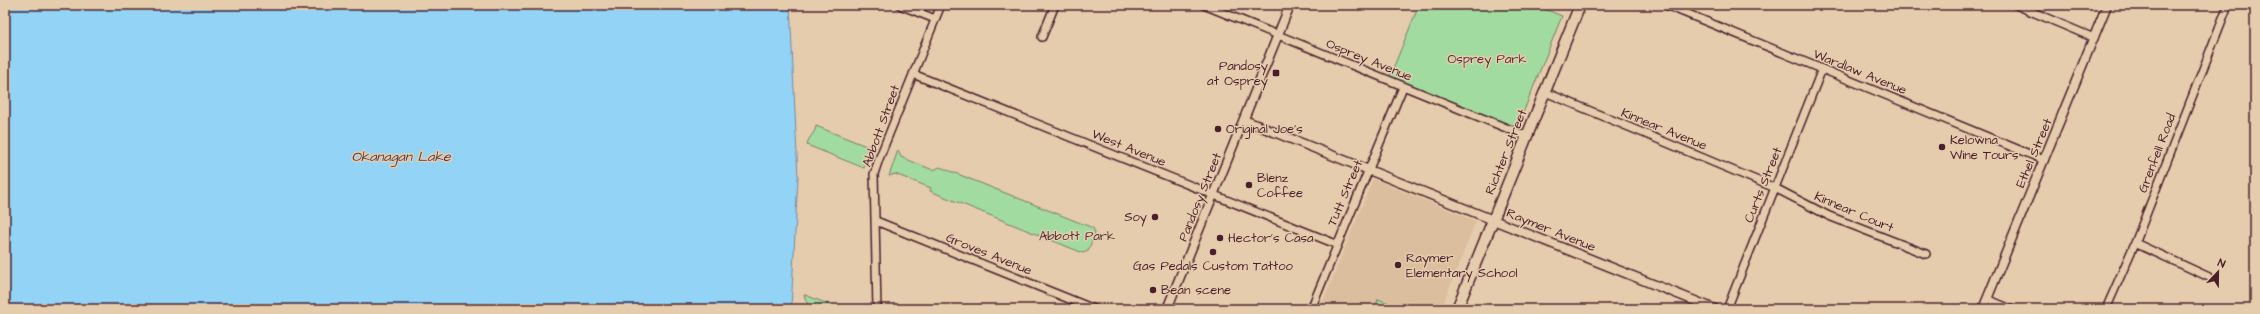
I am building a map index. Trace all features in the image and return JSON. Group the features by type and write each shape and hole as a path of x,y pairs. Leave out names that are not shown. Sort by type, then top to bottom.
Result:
{"main road":[{"name":"Richter Street","path":"1457,309 1580,5"}],"street":[{"path":"900,5 935,19"},
{"name":"Abbott Street","path":"877,309 874,174 941,5"},
{"path":"1042,37 1055,5"},
{"name":"Osprey Avenue","path":"1204,5 1402,87 1526,136"},
{"name":"Pandosy Street","path":"1167,309 1290,5"},
{"name":"Wardlaw Avenue","path":"1666,5 2044,160"},
{"path":"2016,5 2094,38"},
{"name":"Ethel Street","path":"1983,309 2107,5"},
{"name":"Grenfell Road","path":"2106,309 2135,243 2228,5"},
{"name":"Curts Street","path":"1727,309 1822,69"},
{"name":"West Avenue","path":"913,74 1336,244"},
{"name":"Tutt Street","path":"1311,309 1336,244 1367,169 1375,156 1402,87"},
{"name":"Kinnear Avenue","path":"1545,92 1775,188"},
{"name":"Raymer Avenue","path":"1244,120 1715,309"},
{"name":"Kinnear Court","path":"1775,188 1829,216 1926,254"},
{"name":"Groves Avenue","path":"876,221 1094,309"},
{"path":"2135,243 2209,277"},
{"path":"1987,299 2011,309"}],"shaded area":[{"name":"Raymer Elementary School","path":"1373,179 1476,221 1441,309 1320,309"}],"green space":[{"name":"Osprey Park","path":"1419,5 1534,5 1562,16 1517,128 1390,76"},
{"path":"816,126 871,148 864,168 807,145"},
{"name":"Abbott Park","path":"898,150 901,157 933,170 940,167 1093,228 1095,233 1088,251 1083,253 930,191 931,188 895,174 889,176"},
{"path":"805,295 841,309 808,309"},
{"path":"1378,299 1404,309 1375,309"}],"water":[{"name":"Okanagan Lake","path":"5,5 790,5 798,177 791,309 5,309"}],"place":[{"name":"Pandosy at Osprey","path":"1276,73"},
{"name":"Original Joe's","path":"1218,129"},
{"name":"Kelowna Wine Tours","path":"1942,147"},
{"name":"Blenz Coffee","path":"1249,185"},
{"name":"Soy","path":"1155,217"},
{"name":"Hector's Casa","path":"1220,238"},
{"name":"Gas Pedals Custom Tattoo","path":"1213,252"},
{"name":"Raymer Elementary School","path":"1398,265"},
{"name":"Bean scene","path":"1153,290"}]}
